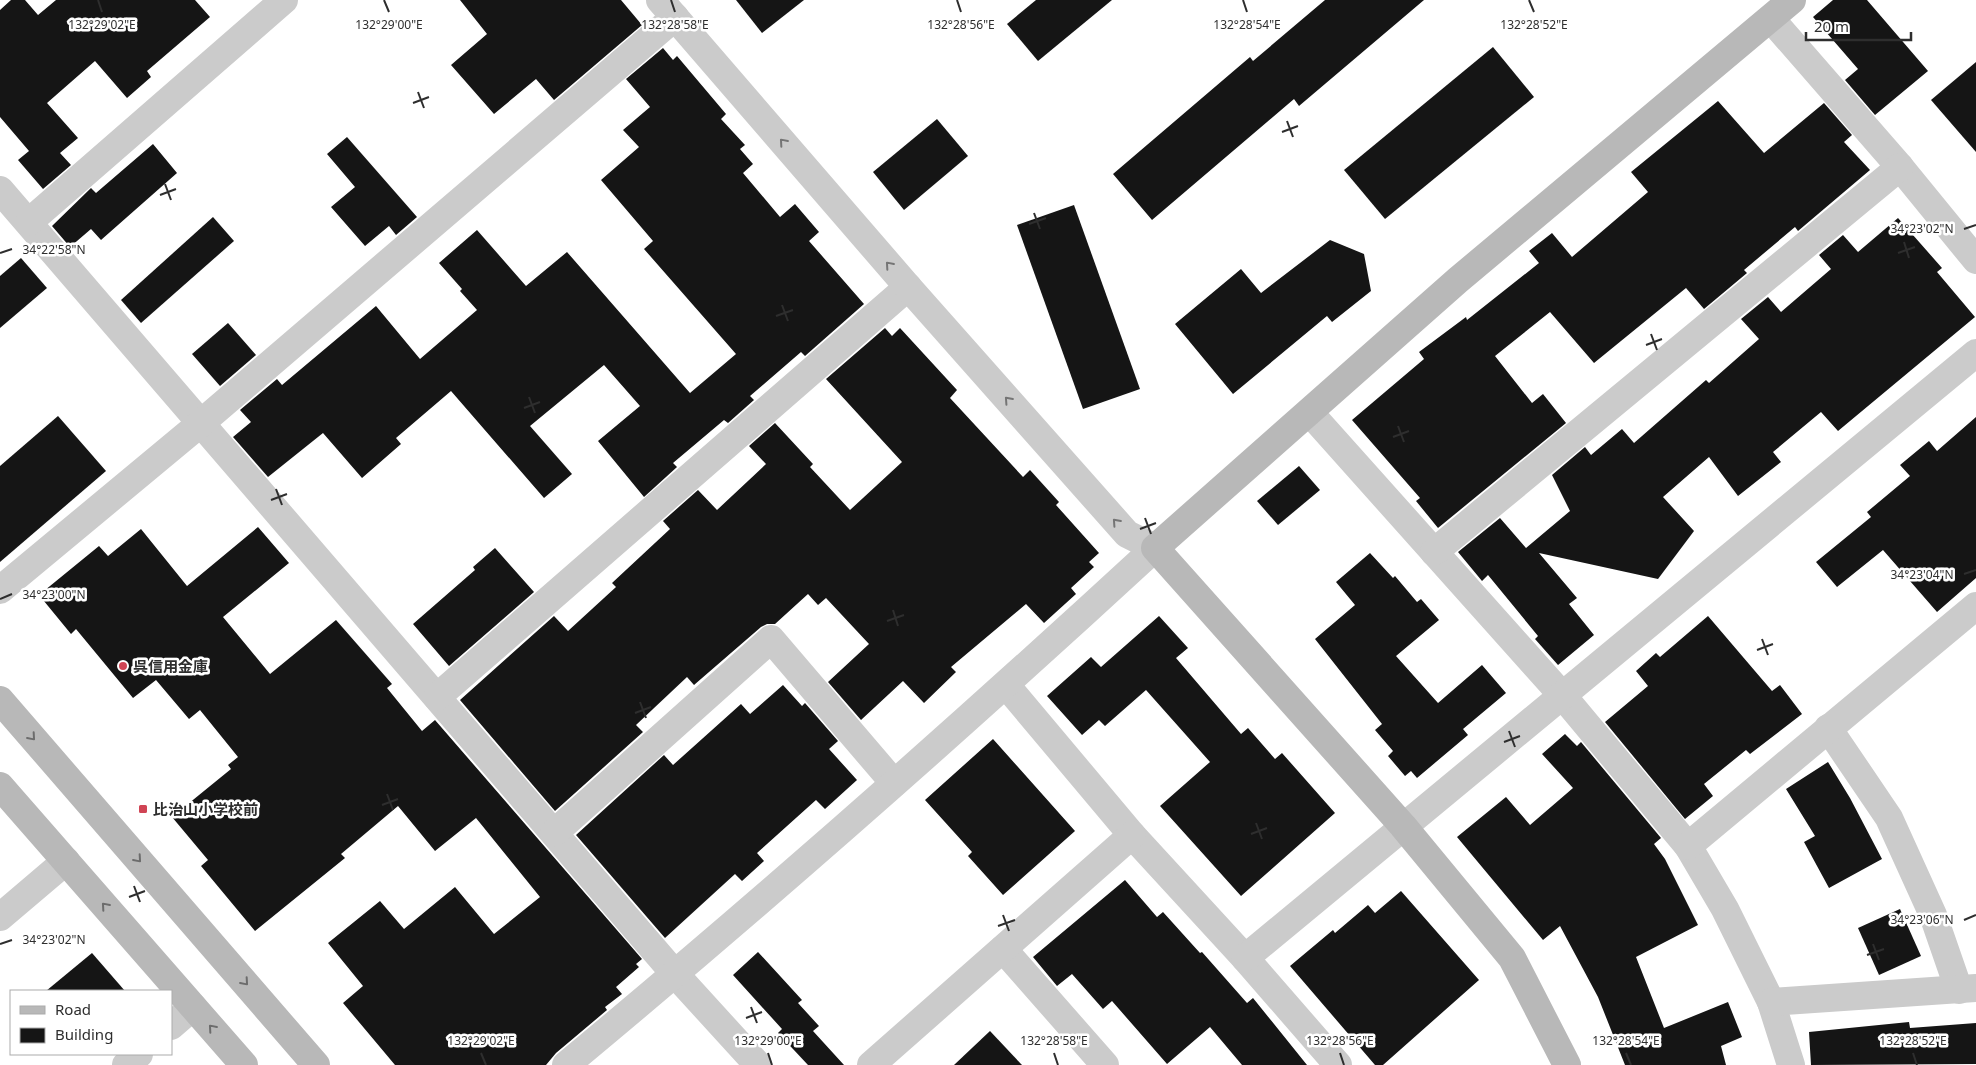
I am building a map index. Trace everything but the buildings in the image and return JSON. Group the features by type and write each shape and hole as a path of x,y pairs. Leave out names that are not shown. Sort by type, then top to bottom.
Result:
{"street":[{"path":"29,222 284,0"},
{"path":"566,1065 675,974 1006,685 1156,548 1458,280 1792,0"},
{"path":"0,590 201,423 667,8 908,287 1126,534 1156,548 1403,826 1512,958 1567,1065"},
{"path":"1771,19 1900,167 1976,260"},
{"path":"1434,552 1900,167"},
{"path":"0,190 675,974 758,1065"},
{"path":"437,697 908,287"},
{"path":"1245,958 1976,354"},
{"path":"1310,413 1562,695 1688,846 1724,909 1770,1002 1791,1065"},
{"path":"1688,846 1976,606"},
{"path":"554,833 771,639 894,783"},
{"path":"1006,685 1132,835 1245,958 1338,1065"},
{"path":"0,700 316,1065"},
{"path":"1770,1002 1968,989 1889,818 1828,728"},
{"path":"0,786 244,1065"},
{"path":"871,1065 1132,835"},
{"path":"0,917 66,861"},
{"path":"1003,949 1105,1065"},
{"path":"172,1025 193,1007"},
{"path":"126,1065 138,1055"}],"place":[{"name":"呉信用金庫","path":"123,666"},
{"name":"比治山小学校前","path":"143,809"}]}
